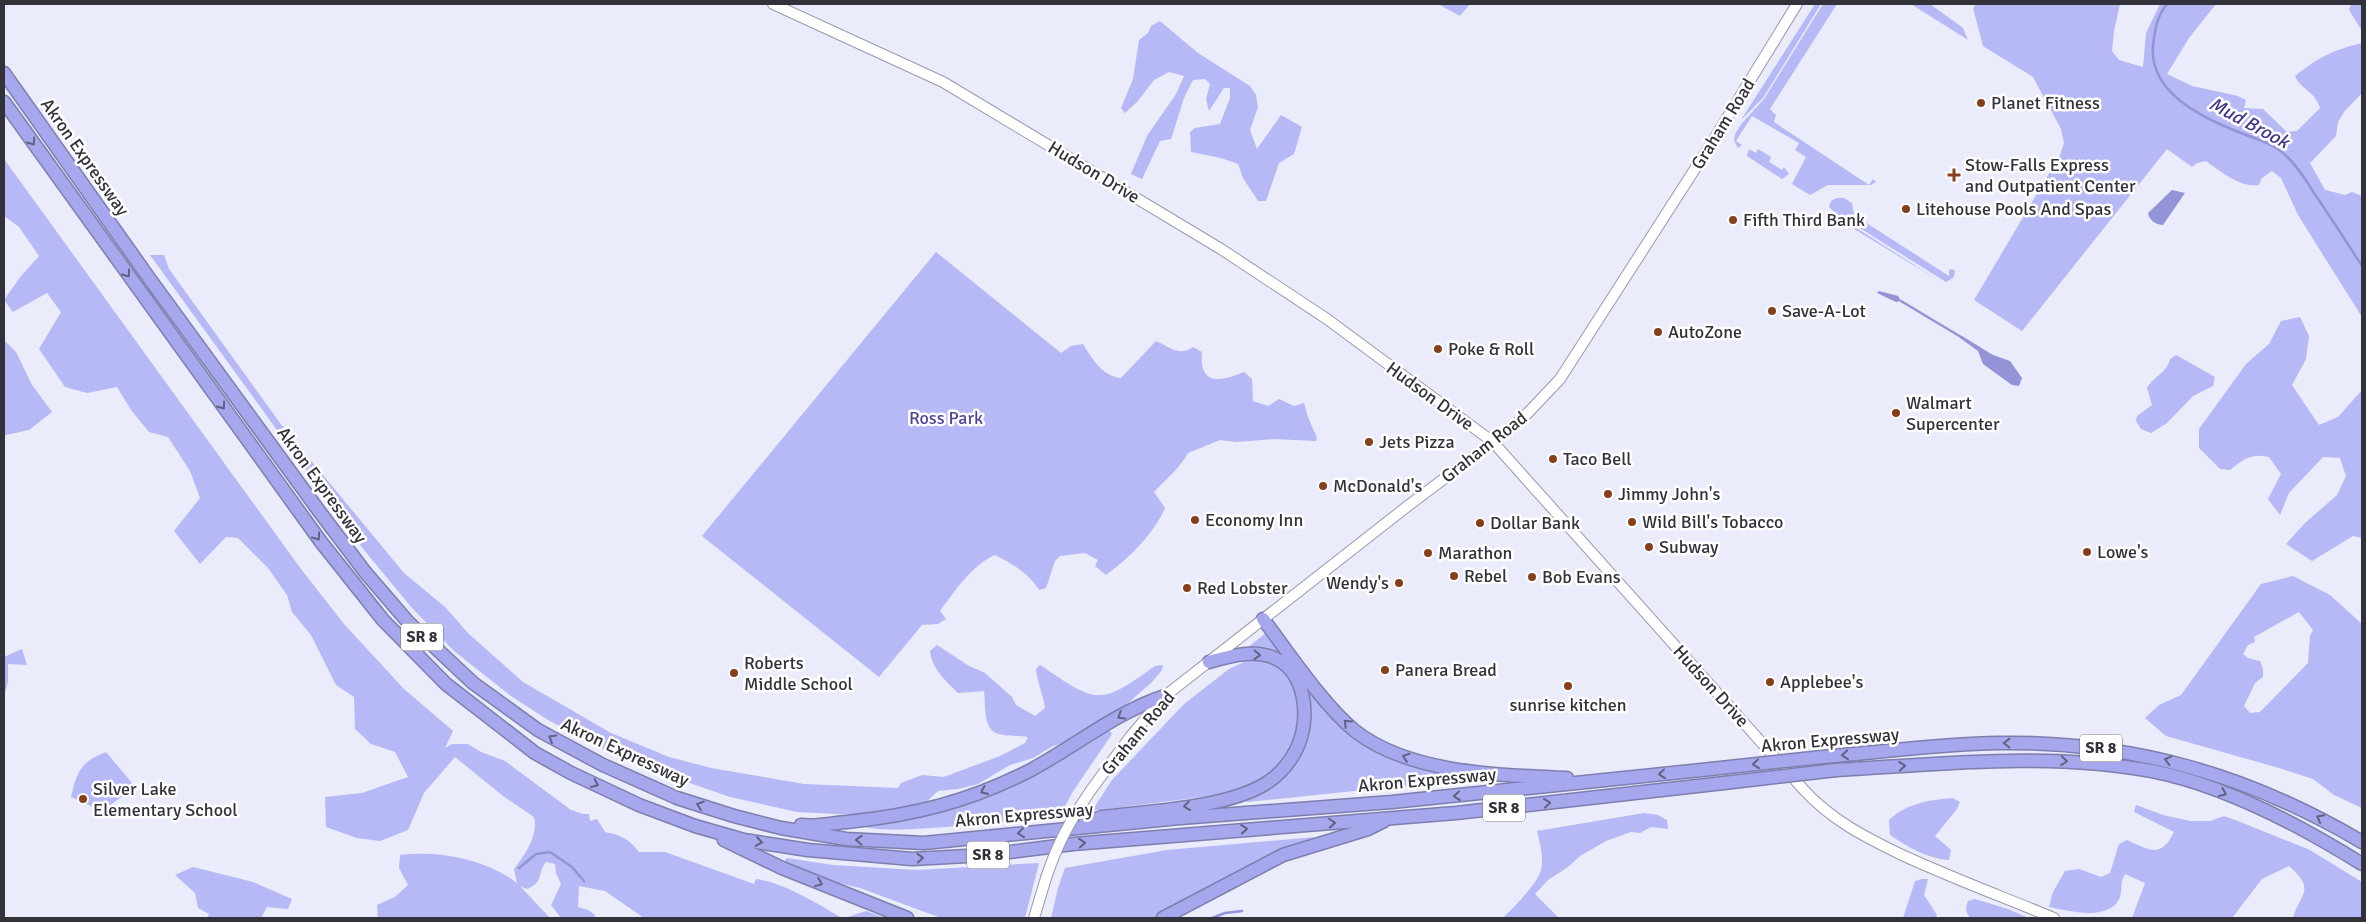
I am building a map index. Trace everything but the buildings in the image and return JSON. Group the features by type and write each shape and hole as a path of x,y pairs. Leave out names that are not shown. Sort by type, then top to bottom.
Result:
{"highway":[{"name":"Akron Expressway","path":"4,74 149,278 365,572 425,641 502,706 552,738 603,765 678,798 734,816 781,828 846,839 915,842 1392,802 1822,757 1998,743 2109,748 2169,760 2268,792 2317,816 2362,842"},
{"name":"Akron Expressway","path":"4,102 321,542 366,601 409,648 468,702 536,753 571,773 639,805 695,826 744,840 799,849 912,859 986,855 1073,844 1456,813 1836,770 2003,759 2085,763 2154,772 2215,790 2285,820 2362,864"},
{"path":"1263,619 1346,722 1364,737 1386,749 1422,762 1456,768 1494,773 1610,780"},
{"path":"1069,829 1102,817 1225,801 1266,783 1288,762 1300,741 1304,717 1302,692 1292,672 1276,659 1259,654 1230,656 1209,662"},
{"path":"734,816 807,826 887,818 927,811 970,797 1028,771 1141,703 1165,696"},
{"path":"1163,918 1283,855 1368,829 1387,819"},
{"path":"695,826 774,865 907,918"}],"street":[{"name":"Hudson Drive","path":"773,4 943,82 1000,114 1221,249 1327,320 1493,442 1803,789 1825,810 1862,836 1950,877 2054,918"},
{"name":"Graham Road","path":"1034,918 1062,834 1091,790 1130,737 1165,696 1522,419 1560,378 1711,144 1797,4"}],"green space":[{"path":"1438,4 1470,4 1460,16"},
{"path":"1815,4 1821,4 1763,98 1741,120"},
{"path":"1823,4 1837,4 1770,109 1776,115 1774,122 1869,185 1828,185 1810,195 1792,184 1806,157 1795,150 1799,143 1752,116 1736,141 1742,145 1738,148 1734,141 1735,134 1742,123 1764,99"},
{"path":"1911,4 1930,4 1963,28 1968,40"},
{"path":"1976,4 2120,4 2112,51 2119,60 2143,67 2146,33 2160,4 2216,4 2189,38 2167,74 2192,86 2238,96 2246,100 2244,108 2263,109 2287,132 2297,131 2320,108 2315,98 2301,85 2295,76 2327,55 2362,43 2362,93 2344,112 2338,122 2336,136 2310,163 2325,190 2345,195 2352,192 2362,196 2362,317 2298,215 2281,178 2272,171 2262,178 2259,185 2245,184 2231,178 2206,161 2197,163 2192,167 2167,149 2022,331 1974,300 2060,155 2064,143 2061,129 2033,77 1983,46 1973,8"},
{"path":"2351,4 2362,4 2362,31 2349,10"},
{"path":"1160,21 1198,53 1250,86 1256,95 1258,107 1250,130 1257,149 1281,115 1302,127 1294,154 1279,163 1266,201 1258,201 1243,178 1238,164 1221,158 1191,152 1190,132 1195,128 1220,124 1230,98 1230,88 1224,88 1209,111 1206,99 1210,84 1205,79 1193,80 1184,98 1171,139 1160,141 1142,179 1131,174 1147,136 1176,94 1184,76 1169,72 1154,80 1137,102 1125,113 1121,108 1133,79 1139,40 1148,33 1151,26"},
{"path":"1749,149 1756,153 1758,149 1771,157 1769,162 1782,170 1784,167 1789,174 1782,179 1747,156"},
{"path":"4,159 301,569 344,624 404,689 453,731 445,748 452,744 468,744 481,752 505,761 571,810 589,814 590,821 597,819 605,832 624,838 639,852 665,852 754,884 756,879 777,884 823,906 842,918 644,918 605,891 579,886 578,907 588,910 595,915 594,918 561,918 551,905 561,884 556,873 555,864 546,862 536,884 527,889 520,886 550,918 378,918 377,905 395,897 408,885 399,868 400,855 430,854 462,858 491,868 517,883 514,869 533,837 535,830 534,817 503,796 455,757 424,793 408,830 380,841 357,838 326,827 325,797 362,793 408,777 395,752 371,744 355,729 354,697 336,685 311,635 292,612 287,595 268,568 238,538 226,537 200,564 174,531 200,498 190,471 168,437 149,432 131,410 117,387 87,393 65,387 39,349 61,312 47,293 13,312 4,300 21,276 39,256 19,227 4,216"},
{"path":"1873,179 1876,182 1871,185 1869,185"},
{"path":"1837,198 1844,198 1852,203 1854,215 1949,276 1949,270 1955,271 1954,277 1946,282 1847,220 1844,221 1829,207 1831,201"},
{"path":"1847,222 1941,282 1846,224"},
{"name":"Ross Park","path":"936,252 1061,353 1071,346 1083,344 1103,371 1114,377 1121,378 1156,341 1179,351 1188,350 1193,347 1202,352 1204,371 1208,376 1219,379 1244,372 1252,379 1253,401 1268,406 1279,399 1294,406 1304,403 1317,438 1316,441 1274,439 1236,442 1220,440 1188,453 1177,469 1154,492 1165,508 1154,527 1132,553 1106,575 1095,566 1098,560 1085,553 1060,556 1055,561 1046,588 1039,590 1025,574 1007,562 995,555 987,559 971,572 940,611 946,619 938,624 922,625 879,677 702,536"},
{"path":"150,255 164,255 169,269 280,423 404,573 445,607 469,634 523,682 611,733 669,757 711,768 804,784 898,788 901,783 922,775 944,777 1000,756 1025,743 1028,737 1002,735 994,732 987,722 984,691 958,693 940,674 931,657 930,651 937,645 969,666 985,673 1012,697 1016,705 1035,716 1045,708 1036,669 1040,665 1074,687 1086,693 1098,695 1109,694 1121,688 1155,666 1163,665 1162,670 1152,682 1127,704 1065,743 1053,746 1033,758 1010,765 978,784 938,791 925,803 875,816 797,812 730,797 626,761 548,720 511,696 454,651 412,608 364,550"},
{"path":"2300,317 2309,336 2306,359 2292,385 2319,425 2338,417 2362,390 2362,538 2353,536 2312,561 2286,544 2305,523 2337,495 2346,476 2340,458 2323,457 2289,493 2280,515 2268,499 2281,474 2269,457 2253,456 2230,470 2220,469 2199,448 2199,429 2246,364 2269,344 2281,321"},
{"path":"4,340 16,352 32,385 52,412 29,430 6,435 4,434"},
{"path":"2176,355 2215,377 2213,386 2193,396 2167,423 2151,433 2141,429 2136,421 2137,416 2152,405 2147,388 2166,368 2170,359"},
{"path":"2293,576 2330,595 2362,624 2362,808 2334,795 2313,779 2166,736 2145,718 2159,705 2181,695 2261,584","holes":["2299,612 2313,630 2310,636 2308,663 2260,712 2250,713 2244,706 2255,683 2263,677 2260,661 2248,658 2243,654 2248,645 2255,642 2254,637"]},
{"path":"1266,633 1353,736 1480,778 1247,802 1245,800 1263,791 1307,733 1298,673 1249,651 1248,647"},
{"path":"22,649 27,665 8,664 8,682 4,696 4,657"},
{"path":"1253,658 1273,662 1298,686 1300,724 1292,749 1274,772 1248,788 1202,797 1092,811 1112,780 1184,704 1229,669"},
{"path":"1109,730 1112,734 1072,793 1060,816 924,829 874,829 861,825 927,815 959,805 990,793 1051,764"},
{"path":"106,752 132,783 131,790 102,811 71,797 75,781 81,769 90,760"},
{"path":"1953,798 1960,802 1957,809 1935,836 1951,850 1949,860 1926,855 1890,835 1889,820 1896,814 1911,806 1927,801"},
{"path":"2136,805 2163,815 2190,821 2210,821 2224,816 2310,850 2362,882 2362,918 2293,918 2304,891 2304,886 2297,874 2289,866 2262,879 2232,918 2132,918 2145,883 2125,874 2120,897 2115,905 2108,910 2089,913 2049,907 2053,892 2065,871 2079,869 2101,877 2110,873 2119,844 2127,840 2154,850 2164,846 2169,841 2174,832 2134,812"},
{"path":"1644,813 1658,815 1667,820 1668,829 1651,827 1640,833 1631,832 1606,841 1580,856 1568,867 1548,880 1535,894 1559,918 1503,918 1529,890 1540,873 1542,857 1537,831"},
{"path":"1315,837 1271,855 1154,918 1051,918 1065,868 1167,850"},
{"path":"787,858 833,865 917,870 1039,863 1025,918 941,918 860,888 826,880 787,863 785,860"},
{"path":"193,867 253,882 292,899 288,909 267,907 261,918 207,918 209,914 198,908 195,893 175,875"},
{"path":"1928,879 1924,895 1937,915 1936,918 1903,918 1915,881"},
{"path":"1975,899 2008,909 2029,918 1971,918 1966,910 1966,906 1968,901"},
{"path":"866,911 885,918 845,918"}],"shaded area":[{"path":"2172,190 2185,193 2163,225 2155,223 2151,220 2148,213"},
{"path":"1879,291 1898,296 1901,301 1896,302 1877,293"},
{"path":"1962,336 1993,355 2010,361 2022,378 2019,386 2012,385 1983,364 1978,351 1960,338"}],"waterway":[{"name":"Mud Brook","path":"2167,4 2157,23 2153,46 2154,62 2159,77 2168,89 2193,110 2236,131 2267,143 2284,154 2302,174 2362,266"},
{"path":"1901,301 1961,337"},
{"path":"519,868 536,854 550,852 572,867 584,881"},
{"path":"1212,918 1225,913 1242,911"}],"place":[{"name":"Planet Fitness","path":"1981,103"},
{"name":"Stow-Falls Express and Outpatient Center","path":"1954,175"},
{"name":"Litehouse Pools And Spas","path":"1906,209"},
{"name":"Fifth Third Bank","path":"1733,220"},
{"name":"Save-A-Lot","path":"1772,311"},
{"name":"AutoZone","path":"1658,332"},
{"name":"Poke & Roll","path":"1438,349"},
{"name":"Walmart Supercenter","path":"1896,413"},
{"name":"Jets Pizza","path":"1369,442"},
{"name":"Taco Bell","path":"1553,459"},
{"name":"McDonald's","path":"1323,486"},
{"name":"Jimmy John's","path":"1608,494"},
{"name":"Economy Inn","path":"1195,520"},
{"name":"Wild Bill's Tobacco","path":"1632,522"},
{"name":"Dollar Bank","path":"1480,523"},
{"name":"Subway","path":"1649,547"},
{"name":"Lowe's","path":"2087,552"},
{"name":"Marathon","path":"1428,553"},
{"name":"Rebel","path":"1454,576"},
{"name":"Bob Evans","path":"1532,577"},
{"name":"Wendy's","path":"1399,583"},
{"name":"Red Lobster","path":"1187,588"},
{"name":"Panera Bread","path":"1385,670"},
{"name":"Roberts Middle School","path":"734,673"},
{"name":"Applebee's","path":"1770,682"},
{"name":"sunrise kitchen","path":"1568,686"},
{"name":"Silver Lake Elementary School","path":"83,799"}]}
